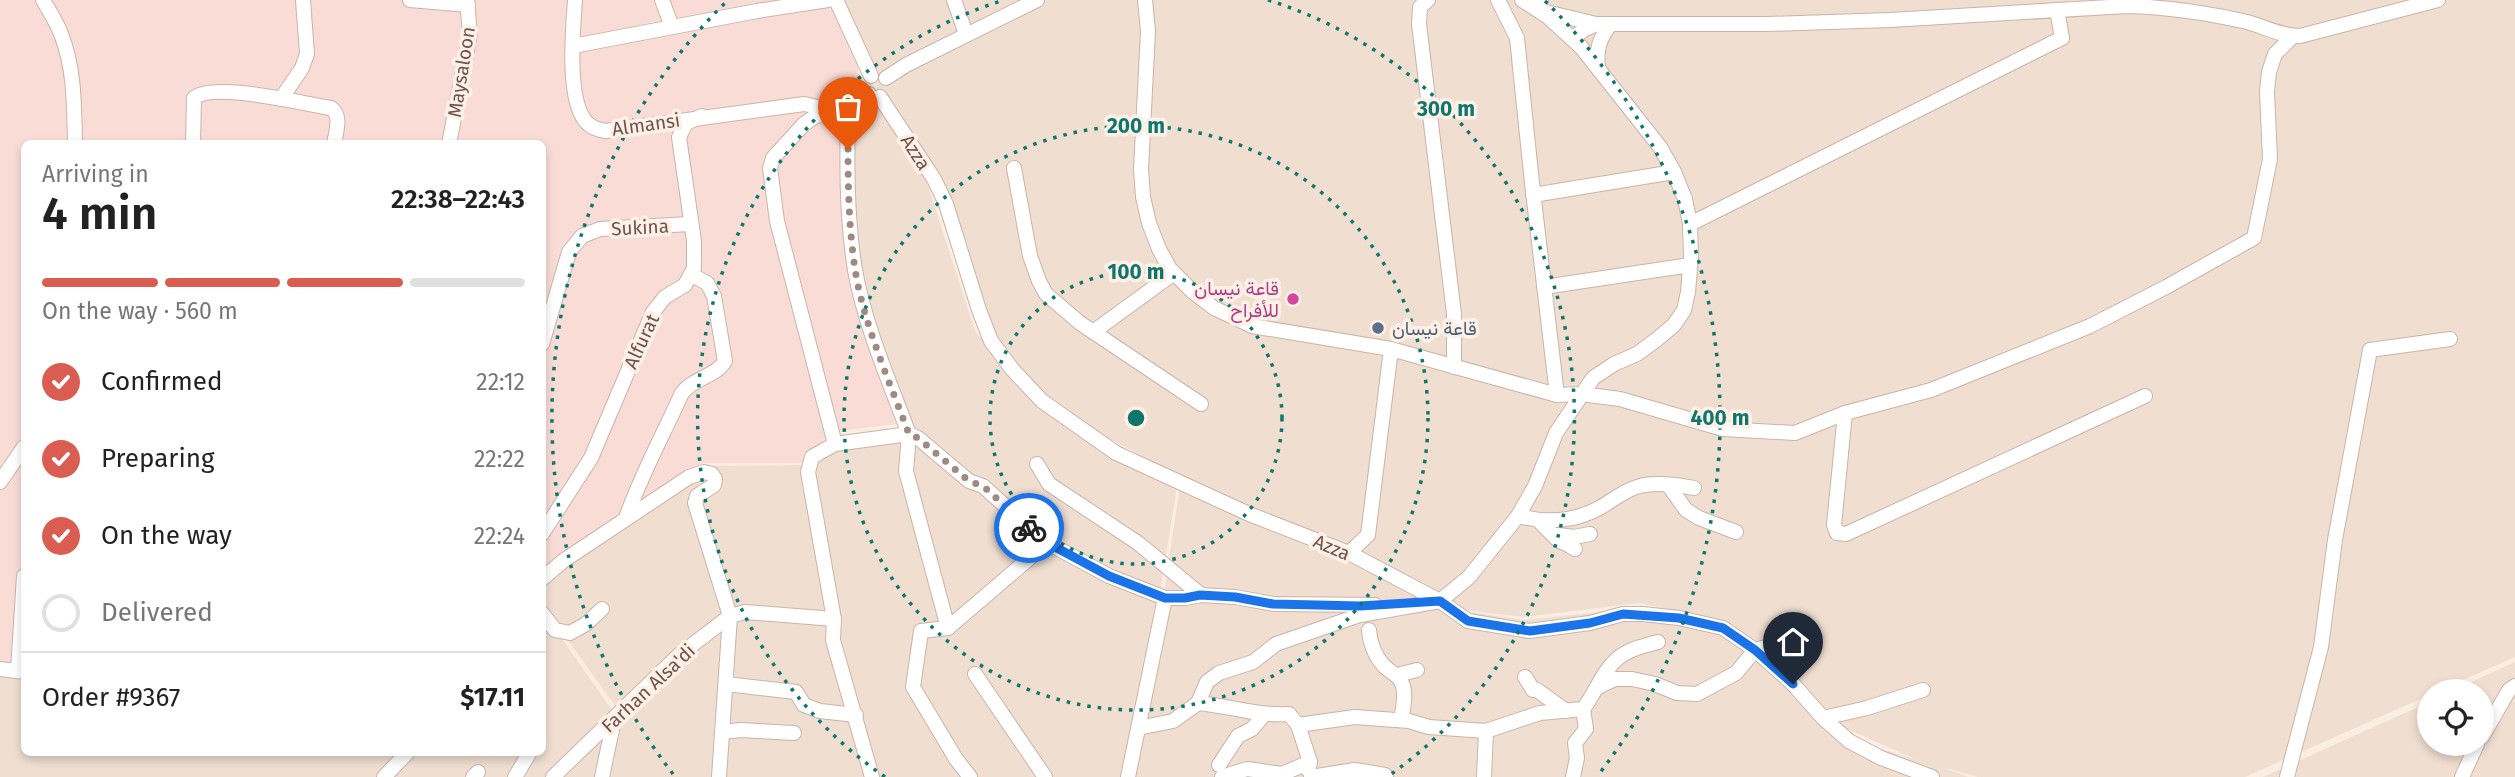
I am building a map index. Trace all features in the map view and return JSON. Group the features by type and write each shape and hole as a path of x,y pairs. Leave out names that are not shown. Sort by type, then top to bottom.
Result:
{"street":[{"path":"43,0 61,33"},
{"path":"56,0 61,33 71,65 75,140"},
{"path":"281,99 302,68 307,54 303,0"},
{"path":"410,0 467,2"},
{"name":"Almansi","path":"575,0 573,81 580,112 592,127 606,131 804,104 831,110"},
{"path":"662,0 672,27"},
{"path":"573,46 672,27 755,5 828,0"},
{"path":"836,0 871,76"},
{"path":"954,0 966,34"},
{"path":"886,78 966,34 1037,0"},
{"path":"1145,0 1148,32 1141,169 1143,197 1154,236 1174,272 1214,309 1252,326 1391,349 1557,395 1581,394 1620,400 1723,429 1794,433 1845,413 1931,390 2090,326 2254,237 2270,159 2267,92 2269,72 2275,54 2293,36"},
{"path":"1429,0 1420,7 1419,24 1454,314 1454,367"},
{"path":"1498,0 1517,38 1557,395"},
{"path":"1521,0 1605,24"},
{"path":"1576,42 1585,29 1605,24 1822,22 2127,6 2158,7 2247,22 2293,36 2316,33 2438,0"},
{"name":"Maysaloon","path":"450,140 470,34 467,2"},
{"path":"1138,728 1173,721 1198,703 1207,682 1219,673 1254,662 1276,644 1360,615 1440,601 1469,577 1517,516 1535,486 1556,433 1593,377 1637,354 1674,324 1684,310 1690,265 1689,224 1685,199 1674,172 1660,147 1598,68 1540,5"},
{"path":"1689,224 2062,38 2057,10"},
{"path":"1598,68 1598,48 1605,24"},
{"path":"835,444 777,221 769,173 773,158 788,140 814,117 874,96 888,89 886,78 880,74 871,76 865,84 874,96"},
{"path":"193,140 194,98 200,93 213,91 331,108 337,114 335,140"},
{"name":"Azza","path":"874,96 934,179 946,204 991,341 1012,369 1042,401 1116,453 1249,514 1349,553 1440,601 1468,621 1530,631 1590,623 1623,614 1679,618 1723,628 1755,650 1793,684 1823,718 1849,741 1881,758 1932,777"},
{"path":"848,103 849,216 855,270 874,336 909,434 906,471 948,628"},
{"path":"626,519 638,486 682,393 690,384 720,368 724,363 713,296 707,283 692,275 695,261 679,137 686,123 702,117"},
{"path":"1014,168 1030,256 1038,281 1046,294 1093,332 1201,404"},
{"path":"1533,195 1674,172"},
{"name":"Sukina","path":"546,330 569,252 582,236 602,229 690,224"},
{"path":"1544,287 1690,265"},
{"path":"1093,332 1174,272"},
{"name":"Alfurat","path":"546,528 591,458 653,312 665,297 685,285 692,275"},
{"path":"2287,777 2321,647 2335,540 2370,350 2450,340"},
{"path":"1349,553 1368,535 1391,349"},
{"path":"1845,413 1834,525 1837,533 1846,534 2145,396"},
{"path":"872,777 833,640 834,618 808,472 812,457 835,444 909,434 918,438 969,481 983,486 1044,541 1109,576 1165,598 1200,595 1235,597 1273,604 1360,606 1440,601"},
{"path":"0,482 21,451"},
{"path":"1037,464 1049,484 1138,543 1200,595"},
{"path":"546,576 563,561 692,475 704,472 712,474 714,485 697,496 695,503 730,616 719,777"},
{"path":"1517,516 1540,522 1584,516 1640,486 1694,488"},
{"path":"1669,486 1686,510 1736,532"},
{"path":"1540,522 1553,536 1575,549"},
{"path":"1553,536 1574,537 1590,534"},
{"path":"970,777 956,759 913,687 921,631 948,628 1032,556 1044,541"},
{"path":"1128,777 1165,598"},
{"path":"546,618 555,630 570,634 602,609"},
{"path":"730,616 745,612 834,618"},
{"name":"Farhan Alsa'di","path":"553,777 679,655 730,616"},
{"path":"1369,630 1378,658 1403,684 1401,720"},
{"path":"1598,687 1615,679 1632,679 1677,693 1697,694 1736,673 1755,650 1798,638"},
{"path":"1573,777 1577,758 1575,743 1586,729 1583,709 1608,668 1618,657 1631,650 1658,642"},
{"path":"0,669 21,671"},
{"path":"1397,675 1417,670"},
{"path":"975,674 1045,777"},
{"path":"1525,677 1533,690 1537,690 1566,711"},
{"path":"726,684 796,692 804,705 820,711 856,715"},
{"path":"2494,716 2509,690 2515,686"},
{"path":"1823,718 1867,708 1923,690"},
{"path":"1198,703 1225,705 1264,715 1289,714 1298,725 1310,762 1309,777 1356,771 1386,777"},
{"path":"1298,725 1355,717 1486,731 1540,713 1583,709"},
{"path":"1220,771 1238,736 1252,729 1264,715"},
{"path":"602,777 614,720"},
{"path":"722,732 741,730 794,733"},
{"path":"1484,777 1486,731"},
{"path":"384,777 404,756"},
{"path":"515,777 528,756"},
{"path":"2462,777 2472,756"},
{"path":"1220,771 1247,769 1282,774 1310,762"}],"shaded area":[{"path":"0,0 832,0 859,64 844,177 851,258 904,423 839,431 823,441 806,463 702,463 546,570 546,140 21,140 21,666 0,662"},
{"path":"844,0 2515,0 2515,657 2465,679 2417,679 2417,700 2245,777 1978,777 1942,767 1968,777 607,777 616,707 546,610 546,573 703,466 809,465 821,447 908,431 856,256 848,171 858,86 885,113 926,180 975,331 1015,376 1077,425 1178,480 1160,593 1164,594 1181,479 1463,611 1524,620 1646,607 1723,623 1827,721 1872,746 1917,760 1830,721 1756,644 1726,621 1639,603 1524,617 1464,610 1365,556 1183,477 1098,433 1020,376 978,324 933,171 883,105 862,40"},
{"path":"546,616 612,710 604,777 0,777 0,664 21,668 21,756 546,756"},
{"path":"2515,662 2515,777 2263,777 2417,707 2417,756 2494,756 2494,679 2478,679"}],"way so far":[{"path":"848,149 849,216 855,270 862,300 909,434 918,438 969,481 983,486 1029,528"}],"place":[{"name":"قاعة نيسان للأفراح","path":"1293,299"},
{"name":"قاعة نيسان","path":"1378,328"}],"route":[{"path":"1029,528 1044,541 1109,576 1165,598 1200,595 1235,597 1273,604 1360,606 1440,601 1468,621 1530,631 1590,623 1623,614 1679,618 1723,628 1755,650 1793,684"}]}
